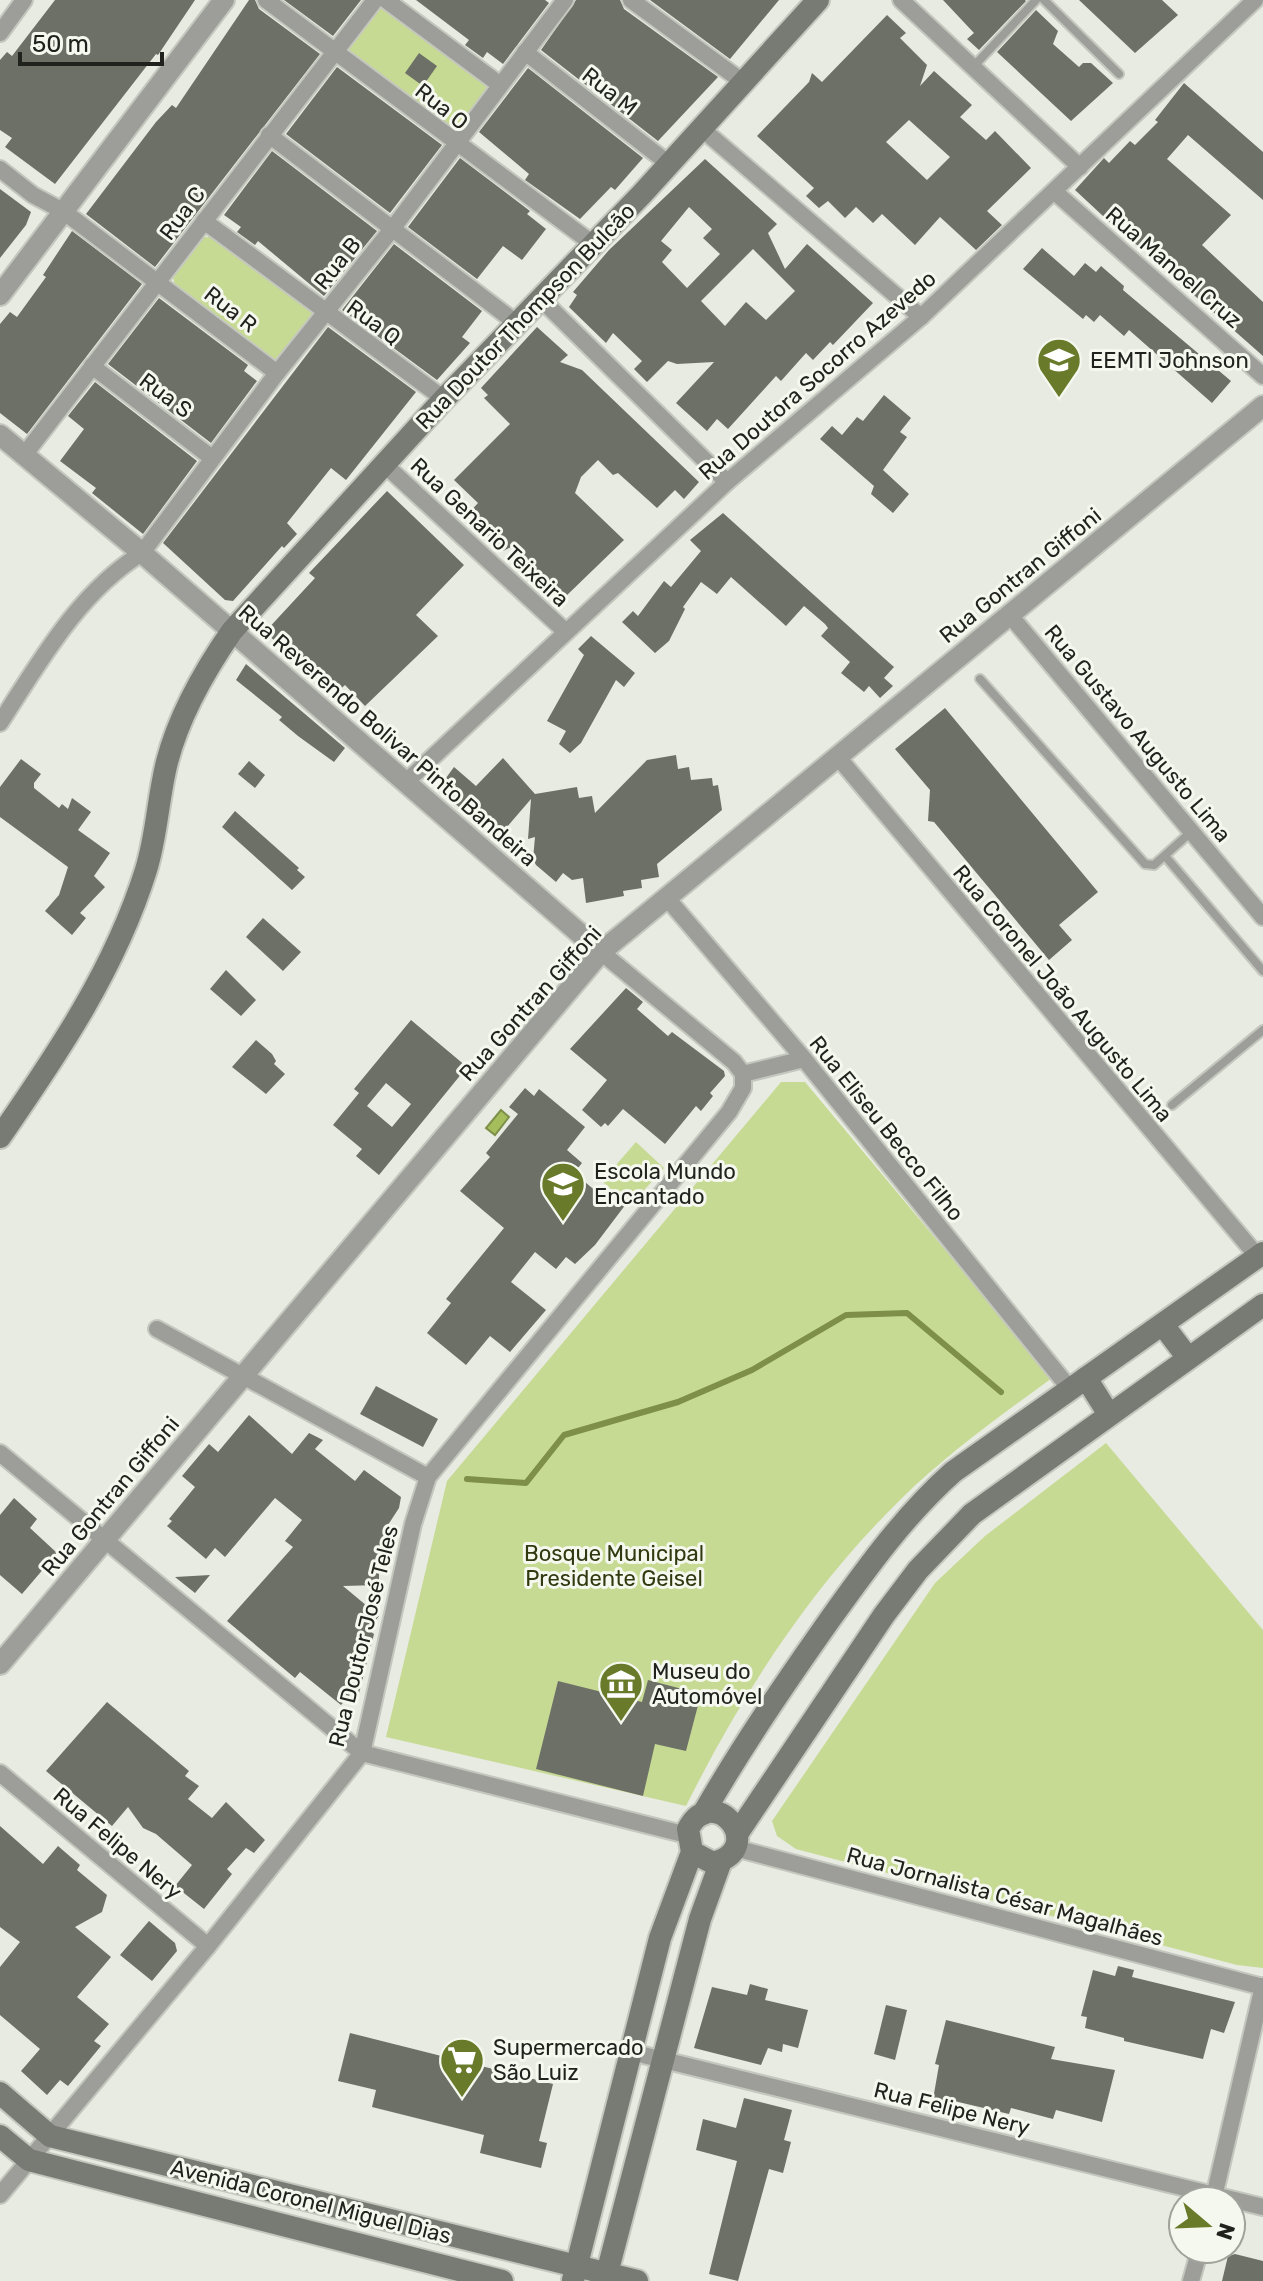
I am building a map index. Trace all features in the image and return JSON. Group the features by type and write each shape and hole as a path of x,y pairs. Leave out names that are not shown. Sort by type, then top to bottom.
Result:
{"main road":[{"name":"Rua Doutor Thompson Bulcão","path":"0,1137 68,1040 106,968 146,869 167,761 182,718 212,660 232,631 444,399 519,325 669,164 813,1"},
{"path":"574,2274 660,1938 690,1844 692,1822 703,1814 732,1763 893,1532 953,1472 1260,1255"},
{"path":"606,2277 700,1919 731,1848 918,1570 972,1514 1108,1413 1263,1305"},
{"path":"1163,1325 1188,1358"},
{"path":"1078,1384 1108,1413"},
{"path":"703,1814 723,1814 735,1826 731,1848"},
{"path":"690,1844 705,1862 731,1848"},
{"name":"Avenida Coronel Miguel Dias","path":"0,2093 50,2136 305,2199 574,2274 637,2281"},
{"name":"Avenida Coronel Miguel Dias","path":"0,2136 29,2160 502,2281"},
{"path":"297,2229 305,2199"}],"street":[{"path":"0,33 24,0"},
{"path":"0,295 224,0"},
{"name":"Rua O","path":"266,0 593,244"},
{"name":"Rua C","path":"25,454 375,0"},
{"path":"386,0 499,84"},
{"name":"Rua B","path":"0,723 89,595 119,567 142,553 564,0"},
{"path":"631,0 743,82"},
{"path":"901,0 1080,167"},
{"name":"Rua Doutora Socorro Azevedo","path":"406,782 727,482 921,317 1255,0"},
{"name":"Rua M","path":"525,52 669,164"},
{"path":"701,128 921,317"},
{"path":"269,135 519,325"},
{"name":"Rua R","path":"0,169 33,195 63,211 277,373"},
{"name":"Rua Manoel Cruz","path":"1055,192 1263,376"},
{"name":"Rua Q","path":"204,221 444,399"},
{"path":"542,300 727,482"},
{"name":"Rua S","path":"92,366 212,458"},
{"name":"Rua Gontran Giffoni","path":"0,1664 601,952 1263,406"},
{"name":"Rua Reverendo Bolivar Pinto Bandeira","path":"0,435 142,553 601,952 734,1062 743,1074"},
{"name":"Rua Genario Teixeira","path":"384,464 566,632"},
{"name":"Rua Gustavo Augusto Lima","path":"1009,614 1263,917"},
{"name":"Rua Coronel João Augusto Lima","path":"837,756 1260,1255"},
{"name":"Rua Eliseu Becco Filho","path":"666,897 1078,1384"},
{"path":"743,1074 804,1059"},
{"name":"Rua Doutor José Teles","path":"0,2195 208,1946 362,1753 413,1524 428,1477 729,1112 743,1088 743,1074"},
{"path":"157,1329 428,1477"},
{"path":"0,1453 362,1753 690,1844"},
{"name":"Rua Felipe Nery","path":"0,1773 208,1946"},
{"name":"Rua Jornalista César Magalhães","path":"731,1848 1263,1986"},
{"path":"1217,2185 1263,1986"},
{"name":"Rua Felipe Nery","path":"631,2052 1167,2186"}],"lane":[{"path":"973,67 1036,0"},
{"path":"1044,0 1119,74"},
{"path":"980,679 1140,860 1150,866 1192,831"},
{"path":"1165,856 1263,971"},
{"path":"1172,1105 1263,1030"}],"green space":[{"path":"378,3 384,3 484,82 488,91 458,134 348,55 347,49"},
{"path":"204,237 214,237 312,310 314,317 279,361 272,360 175,285 173,278"},
{"name":"Bosque Municipal Presidente Geisel","path":"781,1082 805,1082 1052,1378 937,1466 901,1499 837,1569 780,1644 755,1683 686,1806 386,1737 447,1481"},
{"path":"636,1142 664,1168 630,1206 602,1181"},
{"path":"1106,1443 1263,1630 1263,1968 1237,1965 796,1849 777,1836 772,1821 935,1583 985,1536"}],"shaded area":[{"path":"501,1110 509,1117 495,1135 486,1128"}],"building":[{"path":"55,0 195,0 158,55 55,184 5,147 12,138 0,130 0,60 7,52 12,56"},
{"path":"249,0 255,0 259,9 320,54 155,267 86,214 156,122 172,105 176,108"},
{"path":"284,0 361,0 333,36"},
{"path":"416,0 545,0 549,3 503,64 487,52 483,58 465,45 469,40"},
{"path":"576,0 620,0 624,9 718,77 658,141 541,50"},
{"path":"650,0 779,0 730,59"},
{"path":"943,0 1026,1 979,50 967,39 974,33"},
{"path":"1079,0 1162,0 1178,15 1135,53"},
{"path":"1036,10 1058,31 1053,44 1079,67 1083,63 1091,63 1113,83 1071,121 997,52"},
{"path":"887,15 906,33 900,38 927,65 920,86 934,71 972,105 960,117 986,140 995,131 1031,168 987,211 1002,225 976,250 940,217 915,245 882,214 873,223 856,207 845,218 828,201 819,208 806,196 814,188 757,136 809,82 812,73 822,82","holes":["909,120 950,157 927,180 886,142"]},
{"path":"419,53 437,66 423,86 405,73"},
{"path":"337,67 442,145 390,213 286,134"},
{"path":"528,68 643,158 615,190 611,187 580,219 525,180 529,174 479,132"},
{"path":"1184,83 1263,152 1263,200 1188,135 1167,159 1231,215 1202,245 1263,302 1263,356 1161,266 1165,262 1143,241 1139,246 1130,241 1075,190 1104,158 1109,163 1130,141 1135,145 1158,122 1155,120"},
{"path":"272,151 377,231 324,296 258,241 255,245 237,232 241,227 224,215"},
{"path":"460,158 530,211 527,214 546,229 522,260 503,246 477,279 408,227"},
{"path":"705,159 777,224 768,233 785,269 807,244 873,303 833,345 830,342 813,360 806,353 781,381 776,376 728,429 717,419 707,431 676,403 714,362 677,364 668,361 647,382 634,369 642,361 613,333 606,343 569,307 577,295 573,292 609,250","holes":["689,207 712,229 703,238 720,254 687,288 662,262 672,250 661,241","753,249 795,291 766,320 746,302 725,326 701,301"]},
{"path":"0,189 31,212 26,225 0,258"},
{"path":"72,231 142,284 27,434 0,413 0,324 10,312 17,317 46,277 43,275"},
{"path":"394,244 482,311 462,337 470,343 437,380 342,310"},
{"path":"1042,248 1074,276 1085,263 1096,272 1101,266 1124,286 1123,290 1231,381 1212,403 1129,330 1124,336 1100,315 1094,322 1086,315 1083,319 1023,269"},
{"path":"159,298 248,365 244,371 257,381 211,443 108,364"},
{"path":"328,327 416,392 346,480 331,468 287,523 297,534 284,548 282,546 233,601 225,600 163,543"},
{"path":"537,327 568,355 560,362 582,370 699,482 684,499 675,490 657,508 618,473 613,475 598,460 581,477 575,493 624,540 564,598 511,547 503,551 466,516 478,503 454,480 510,424 484,398 488,395 481,388"},
{"path":"95,382 197,461 143,534 92,493 96,488 60,461 84,429 68,416"},
{"path":"884,395 911,418 900,432 907,437 883,470 909,494 893,513 871,494 874,486 820,439 832,426 842,435 857,417 863,421"},
{"path":"387,491 464,565 416,615 438,636 365,706 345,685 334,695 265,632 315,578 309,573"},
{"path":"723,513 894,667 884,678 893,686 880,698 869,686 864,692 841,673 850,662 821,636 828,628 804,606 786,626 731,577 717,594 701,582 683,607 685,609 669,641 655,653 622,622 633,611 638,616 664,581 671,587 701,551 690,540"},
{"path":"591,636 635,673 624,687 616,680 581,743 570,753 559,744 566,731 547,721 584,655 578,649"},
{"path":"246,664 345,748 334,762 298,736 279,720 282,717 236,680"},
{"path":"945,708 1098,892 1059,925 1072,940 1049,960 934,822 928,821 930,790 895,749"},
{"path":"676,755 678,769 689,767 691,780 712,778 713,786 718,785 722,810 657,864 659,877 641,880 642,888 623,891 624,896 586,903 583,878 572,880 563,873 556,882 536,865 533,859 535,837 528,839 531,799 500,835 491,828 487,831 438,789 454,767 476,786 503,758 535,794 577,787 579,798 592,796 595,813 647,760"},
{"path":"21,759 41,774 34,788 59,808 62,804 68,809 72,798 91,812 78,830 110,853 94,876 105,887 80,913 86,918 72,935 45,911 59,895 68,867 0,817 0,787"},
{"path":"249,761 265,775 255,788 238,774"},
{"path":"235,811 299,868 297,870 305,877 292,890 222,827"},
{"path":"263,918 301,952 283,971 246,937"},
{"path":"226,970 256,1000 241,1016 210,989"},
{"path":"626,988 643,1002 637,1009 668,1036 672,1032 724,1071 725,1076 710,1093 713,1096 701,1111 696,1106 665,1144 623,1109 608,1126 605,1123 601,1127 582,1110 607,1080 570,1049"},
{"path":"411,1020 467,1067 379,1175 356,1156 362,1149 333,1125 359,1093 354,1089","holes":["386,1083 411,1104 392,1127 367,1106"]},
{"path":"256,1040 272,1054 276,1061 274,1064 285,1074 266,1094 232,1067"},
{"path":"525,1088 534,1096 539,1089 585,1127 567,1150 582,1163 574,1173 597,1192 603,1185 626,1204 595,1245 575,1264 566,1257 556,1269 535,1252 511,1282 546,1310 510,1352 490,1336 466,1365 427,1333 451,1303 446,1299 504,1228 460,1191 490,1157 486,1153 518,1114 509,1107"},
{"path":"376,1386 438,1419 423,1447 360,1414"},
{"path":"249,1415 292,1454 309,1433 323,1440 315,1449 355,1481 364,1470 401,1497 399,1508 386,1528 391,1532 377,1549 390,1559 379,1574 379,1585 343,1586 379,1616 368,1630 374,1634 359,1693 354,1690 341,1705 300,1672 295,1678 227,1621 293,1547 285,1541 302,1520 275,1498 225,1557 215,1548 206,1559 167,1526 172,1521 169,1519 195,1487 182,1476 209,1444 218,1452"},
{"path":"14,1498 37,1519 30,1528 57,1553 22,1594 0,1575 0,1515"},
{"path":"210,1575 195,1593 175,1577"},
{"name":"Museu do Automóvel","path":"648,1680 701,1694 686,1751 655,1744 643,1796 536,1769 558,1681 642,1702"},
{"path":"107,1702 189,1771 185,1776 199,1786 188,1799 212,1818 226,1802 265,1840 254,1853 246,1848 227,1869 232,1874 204,1909 175,1886 192,1865 156,1834 143,1828 128,1807 112,1826 46,1771"},
{"path":"0,1826 43,1864 58,1846 80,1865 77,1870 107,1895 102,1912 75,1927 111,1957 77,1997 109,2024 94,2041 101,2046 68,2086 60,2080 47,2095 21,2071 40,2049 0,2015 0,1967 20,1942 0,1927"},
{"path":"149,1921 175,1943 177,1951 152,1981 120,1955"},
{"path":"1118,1966 1134,1970 1132,1977 1235,2002 1224,2033 1211,2029 1203,2059 1124,2041 1124,2038 1085,2028 1087,2017 1081,2016 1093,1970 1115,1976"},
{"path":"750,1984 768,1989 765,2000 808,2010 798,2048 783,2044 782,2052 768,2048 761,2065 694,2048 712,1987 747,1995"},
{"path":"886,2005 907,2010 895,2060 874,2054"},
{"path":"946,2020 1055,2047 1051,2059 1115,2070 1102,2122 1056,2110 1053,2119 1011,2108 1009,2114 950,2100 947,2114 931,2111 939,2065 935,2064"},
{"name":"Supermercado São Luiz","path":"350,2033 553,2084 539,2141 547,2143 541,2168 480,2153 484,2135 372,2107 376,2090 338,2081"},
{"path":"744,2098 792,2110 784,2140 791,2142 783,2173 769,2169 738,2281 709,2274 737,2161 696,2150 703,2119 736,2128"},
{"path":"1247,2257 1263,2261 1263,2281 1222,2281 1226,2265 1247,2265"}],"waterway":[{"path":"467,1479 526,1483 564,1435 678,1402 752,1370 846,1315 907,1313 1001,1392"}],"place":[{"name":"EEMTI Johnson","path":"1059,399"},
{"name":"Escola Mundo Encantado","path":"563,1223"},
{"name":"Museu do Automóvel","path":"621,1723"},
{"name":"Supermercado São Luiz","path":"462,2099"}]}
